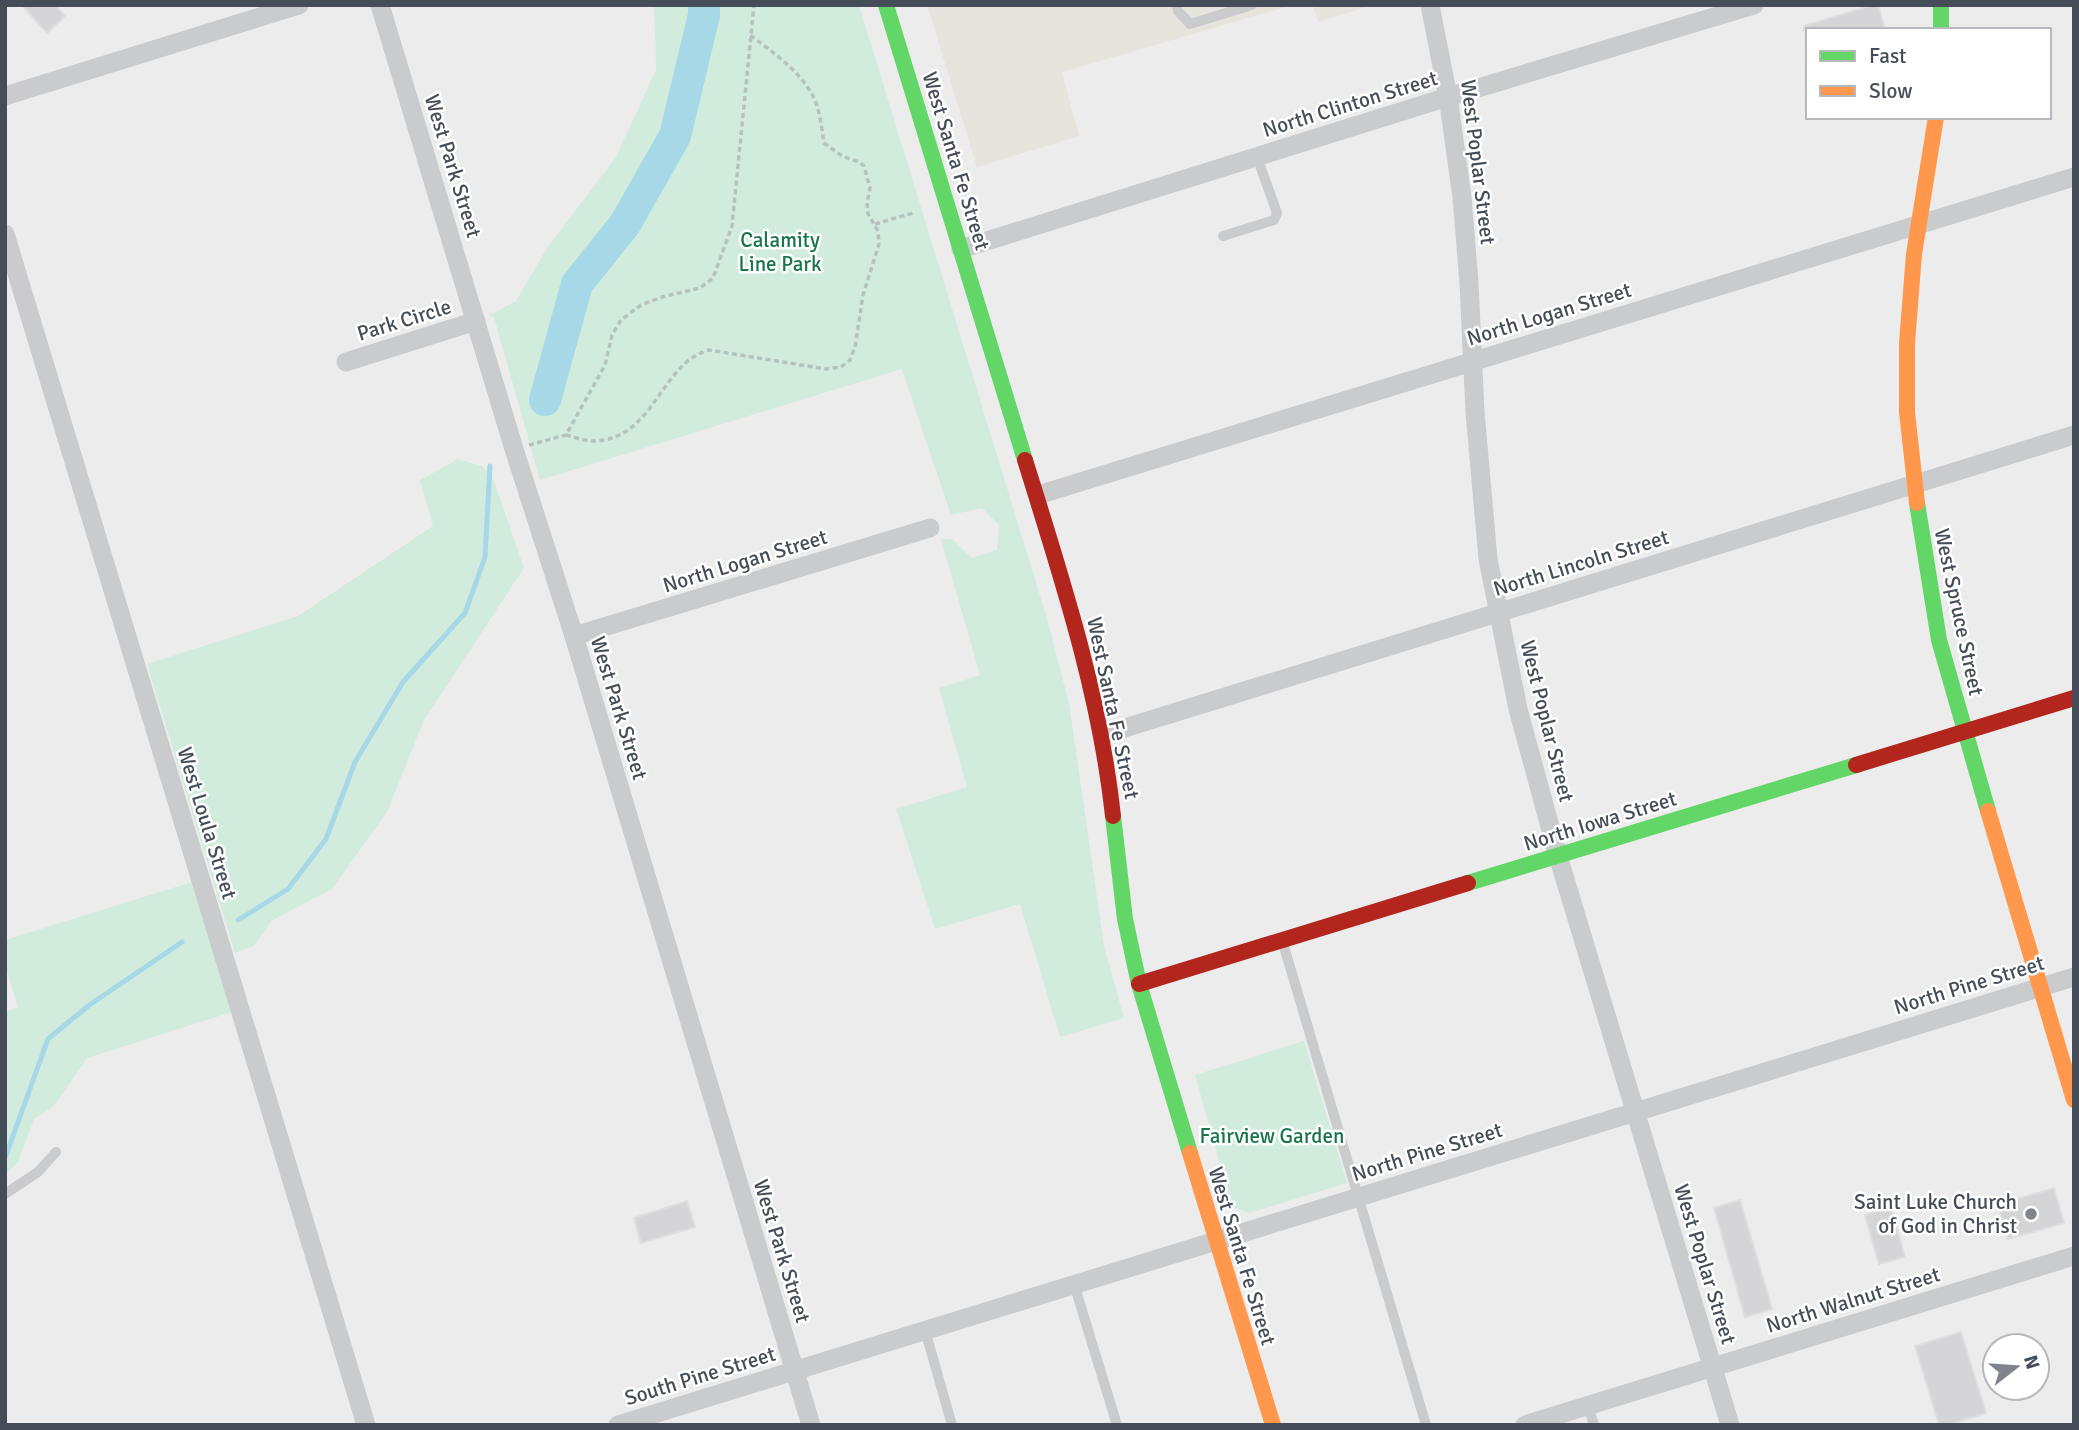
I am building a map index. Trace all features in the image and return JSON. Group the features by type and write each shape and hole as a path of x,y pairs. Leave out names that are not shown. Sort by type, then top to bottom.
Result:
{"street":[{"path":"5,96 299,5"},
{"name":"West Park Street","path":"380,5 574,636 811,1425"},
{"name":"West Santa Fe Street","path":"886,5 1075,623 1102,735 1125,919 1139,984 1273,1425"},
{"name":"West Poplar Street","path":"1430,5 1448,97 1464,221 1482,503 1498,612 1524,735 1558,856 1730,1425"},
{"name":"North Clinton Street","path":"961,249 1754,5"},
{"path":"1941,5 1941,28"},
{"name":"West Spruce Street","path":"1936,119 1910,289 1907,343 1906,412 1917,508 1939,640 2074,1100"},
{"name":"North Logan Street","path":"1038,495 2074,177"},
{"name":"West Loula Street","path":"5,234 366,1425"},
{"name":"Park Circle","path":"346,362 476,321"},
{"name":"North Lincoln Street","path":"1102,735 2074,435"},
{"name":"North Logan Street","path":"574,636 929,528"},
{"name":"North Iowa Street","path":"1139,984 2074,698"},
{"name":"North Pine Street","path":"794,1371 2074,977"},
{"name":"North Walnut Street","path":"1525,1425 2074,1256"},
{"name":"South Pine Street","path":"618,1425 794,1371"}],"lane":[{"path":"1177,5 1178,11 1190,24 1252,5"},
{"path":"1223,236 1274,220 1277,213 1257,157"},
{"path":"1282,940 1426,1425"},
{"path":"5,1194 38,1172 56,1152"},
{"path":"1074,1284 1117,1425"},
{"path":"925,1330 952,1425"},
{"path":"1588,1405 1594,1425"}],"path":[{"path":"566,435 605,365 612,335 621,320 641,305 700,288 713,278 732,226 754,5"},
{"path":"529,445 566,435 592,442 622,433 640,421 684,362 695,354 709,350 826,369 841,367 850,360 855,346 863,295 879,244 878,231 868,214 870,188 864,166 842,156 824,143 820,114 810,90 779,58 750,35"},
{"path":"875,224 914,213"}],"shaded area":[{"path":"927,5 1293,5 1062,72 1079,136 977,167"},
{"path":"1313,5 1373,5 1318,22"}],"green space":[{"name":"Calamity Line Park","path":"859,5 1046,615 1069,703 1104,946 1124,1018 1060,1037 1020,904 935,929 896,809 967,787 939,688 980,675 941,539 952,539 972,558 997,550 999,525 982,508 951,515 902,369 540,480 494,317 489,316 516,301 547,248 616,157 656,70 654,7"},
{"path":"458,459 482,466 493,478 524,568 424,720 387,812 332,889 271,921 254,946 235,953 147,664 298,616 433,526 420,480"},
{"path":"192,882 232,1012 87,1058 54,1106 34,1119 18,1162 5,1174 5,1012 18,1007 5,965 5,940"},
{"name":"Fairview Garden","path":"1304,1041 1347,1183 1250,1213 1232,1207 1195,1075"}],"building":[{"path":"22,5 55,5 65,16 47,33"},
{"path":"1878,5 1884,28 1804,30 1804,26"},
{"name":"Saint Luke Church of God in Christ","path":"2054,1188 2064,1223 2008,1239 1998,1205"},
{"path":"1740,1200 1772,1309 1745,1317 1714,1208"},
{"path":"687,1201 695,1227 641,1243 634,1218"},
{"path":"1891,1207 1905,1257 1879,1264 1865,1215"},
{"path":"1961,1332 1986,1413 1948,1425 1939,1425 1915,1346"}],"waterway":[{"path":"545,400 577,284 625,224 675,136 704,15 704,5"},
{"path":"238,920 288,889 326,839 355,762 403,682 465,613 485,557 490,466"},
{"path":"5,1158 48,1039 88,1006 182,942"}],"traffic: fast":[{"path":"886,5 1025,460"},
{"path":"1941,5 1941,28"},
{"path":"1917,503 1939,640 1988,811"},
{"path":"1468,883 1856,765"},
{"path":"1113,816 1125,919 1139,984 1190,1153"}],"traffic: slow":[{"path":"1917,503 1907,412 1907,343 1914,254 1936,119"},
{"path":"1988,811 2074,1100"},
{"path":"1190,1153 1273,1425"}],"traffic: jam":[{"path":"1025,460 1089,680 1113,816"},
{"path":"1856,765 2074,698"},
{"path":"1139,984 1468,883"}],"place":[{"name":"Saint Luke Church of God in Christ","path":"2031,1214"}]}
